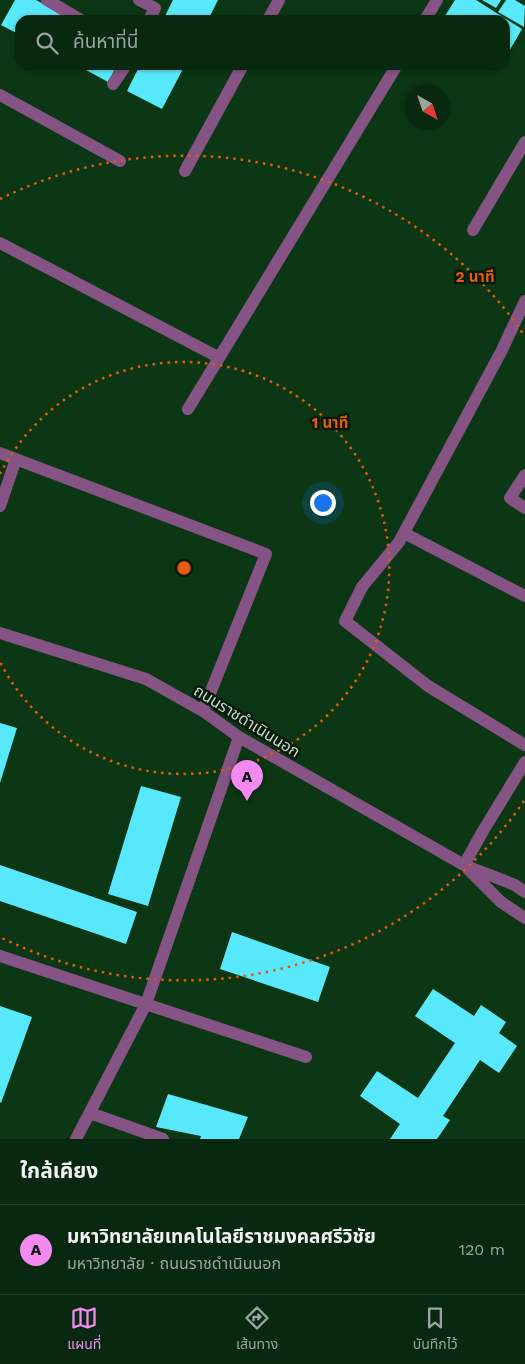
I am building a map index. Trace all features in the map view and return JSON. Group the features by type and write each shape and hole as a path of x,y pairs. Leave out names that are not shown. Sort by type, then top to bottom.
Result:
{"street":[{"path":"47,0 72,15"},
{"path":"139,0 154,9"},
{"path":"271,15 279,0"},
{"path":"428,15 437,0"},
{"path":"113,84 123,70"},
{"path":"184,171 240,70"},
{"path":"188,409 394,70"},
{"path":"0,95 120,161"},
{"path":"473,230 525,142"},
{"path":"0,243 218,357"},
{"path":"525,302 521,321 502,350 399,542 362,587 345,621 428,686 525,745"},
{"path":"0,453 266,554 203,711"},
{"path":"0,506 16,459"},
{"path":"525,475 510,498 525,508"},
{"path":"404,533 525,596"},
{"name":"ถนนราชดำเนินนอก","path":"0,633 146,680 203,711 239,737 464,865 515,885 525,892"},
{"path":"76,1139 146,1004 239,737"},
{"path":"464,865 525,762"},
{"name":"ถนนราชดำเนินนอก","path":"464,865 501,902 525,918"},
{"path":"0,956 306,1057"},
{"path":"90,1113 163,1139"}],"building":[{"path":"15,0 36,0 64,15 15,15 15,32 1,25"},
{"path":"173,0 218,0 210,15 166,15"},
{"path":"455,0 476,0 500,15 446,15"},
{"path":"482,0 501,0 496,8"},
{"path":"506,0 515,0 525,6 524,27 510,19 510,15 503,15 498,12"},
{"path":"510,21 522,29 510,49"},
{"path":"86,70 114,70 108,82"},
{"path":"138,70 182,70 162,109 127,91"},
{"path":"0,723 17,728 0,783"},
{"path":"141,786 181,797 148,906 108,894"},
{"path":"0,865 137,912 126,944 0,901"},
{"path":"232,932 330,967 318,1002 220,969"},
{"path":"433,989 474,1016 481,1005 506,1022 499,1033 517,1046 499,1073 480,1060 443,1116 450,1120 437,1139 390,1139 400,1124 360,1096 377,1071 418,1098 455,1043 415,1016"},
{"path":"0,1006 32,1017 1,1103 0,1102"},
{"path":"168,1094 248,1117 239,1139 200,1139 201,1136 156,1127"}],"place":[{"name":"มหาวิทยาลัยเทคโนโลยีราชมงคลศรีวิชัย","path":"247,801"}]}
